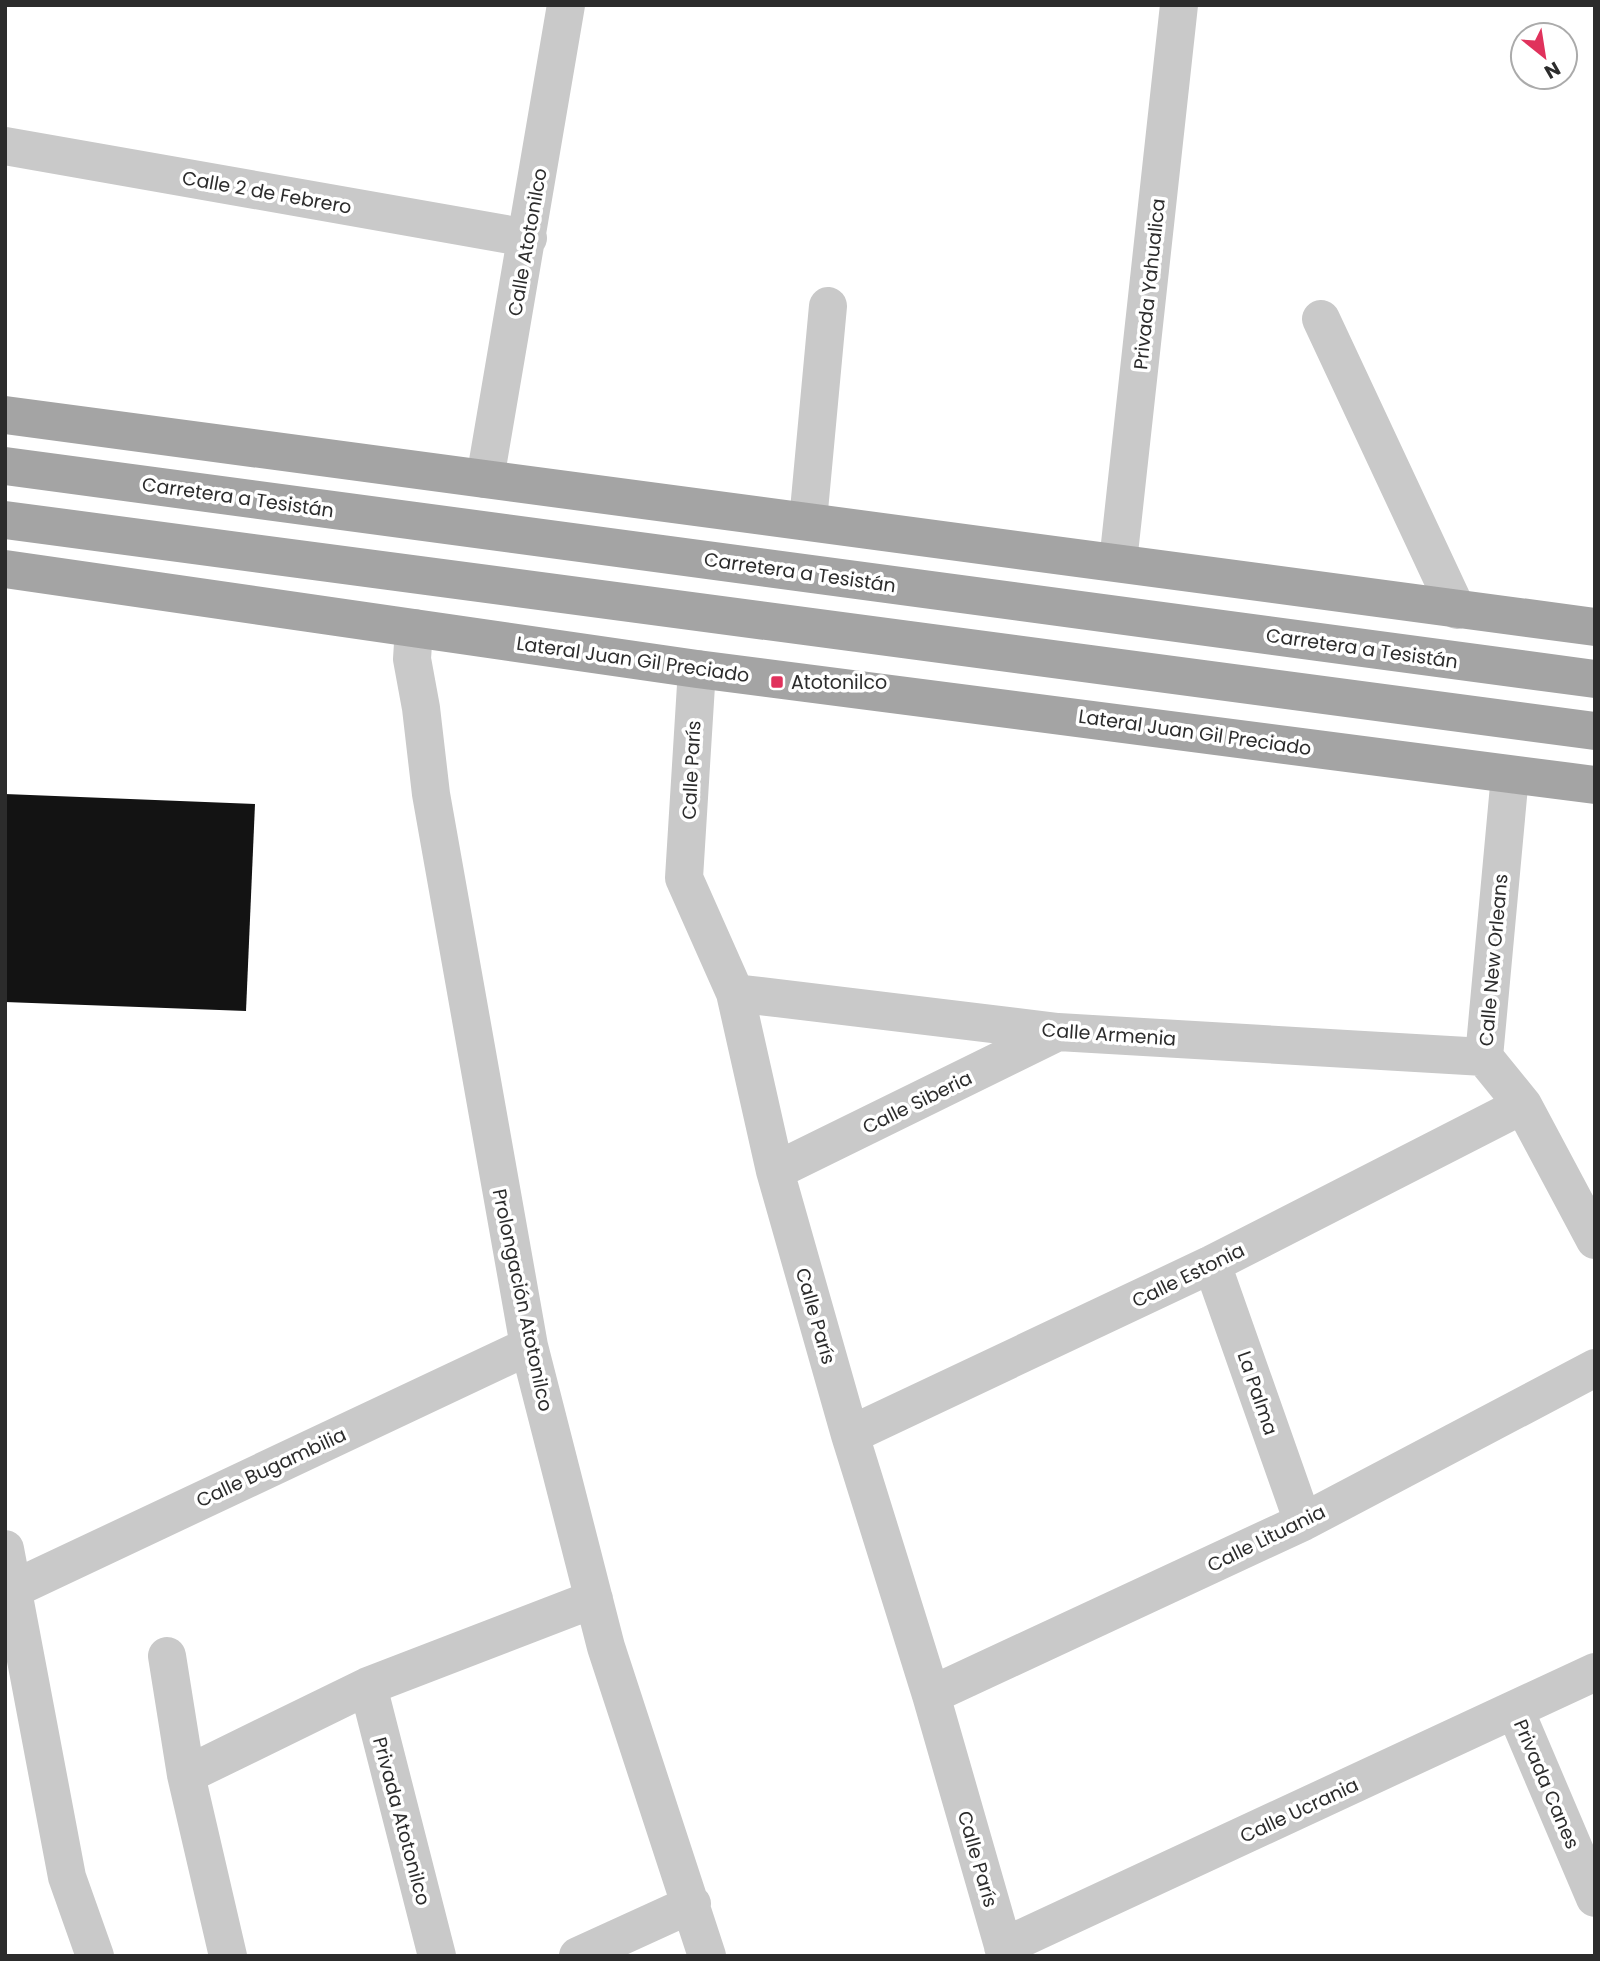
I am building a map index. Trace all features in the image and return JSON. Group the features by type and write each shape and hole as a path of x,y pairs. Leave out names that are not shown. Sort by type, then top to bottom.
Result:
{"main road":[{"path":"5,415 1595,627"},
{"path":"125,482 132,432"},
{"name":"Carretera a Tesistán","path":"5,466 1595,679"},
{"path":"5,520 1595,731"},
{"name":"Lateral Juan Gil Preciado","path":"5,569 697,669 1595,786"}],"street":[{"name":"Calle Atotonilco","path":"485,479 566,5"},
{"name":"Privada Yahualica","path":"1118,562 1179,5"},
{"name":"Calle 2 de Febrero","path":"5,146 528,238"},
{"path":"808,521 828,306"},
{"path":"1321,319 1457,610"},
{"name":"Prolongación Atotonilco","path":"414,628 412,659 430,794 529,1346 607,1647 707,1956"},
{"name":"Calle París","path":"697,669 684,878 736,993 775,1171 850,1435 931,1695 1004,1951"},
{"name":"Calle New Orleans","path":"1510,775 1484,1057 1523,1105 1595,1240"},
{"name":"Calle Armenia","path":"736,993 1058,1032 1484,1057"},
{"name":"Calle Siberia","path":"775,1171 1058,1032"},
{"name":"Calle Estonia","path":"850,1435 1212,1264 1523,1105"},
{"name":"La Palma","path":"1212,1264 1303,1522"},
{"name":"Calle Bugambilia","path":"9,1591 529,1346"},
{"name":"Calle Lituania","path":"931,1695 1303,1522 1595,1368"},
{"path":"5,1549 9,1591 67,1877 95,1956"},
{"path":"186,1775 368,1686 594,1599"},
{"path":"167,1656 186,1775 228,1956"},
{"name":"Calle Ucrania","path":"1004,1951 1595,1672"},
{"name":"Privada Atotonilco","path":"368,1686 437,1956"},
{"name":"Privada Canes","path":"1515,1710 1595,1898"},
{"path":"578,1956 691,1904"}],"building":[{"path":"5,794 255,804 246,1011 5,1002"}],"place":[{"name":"Atotonilco","path":"777,682"}]}
